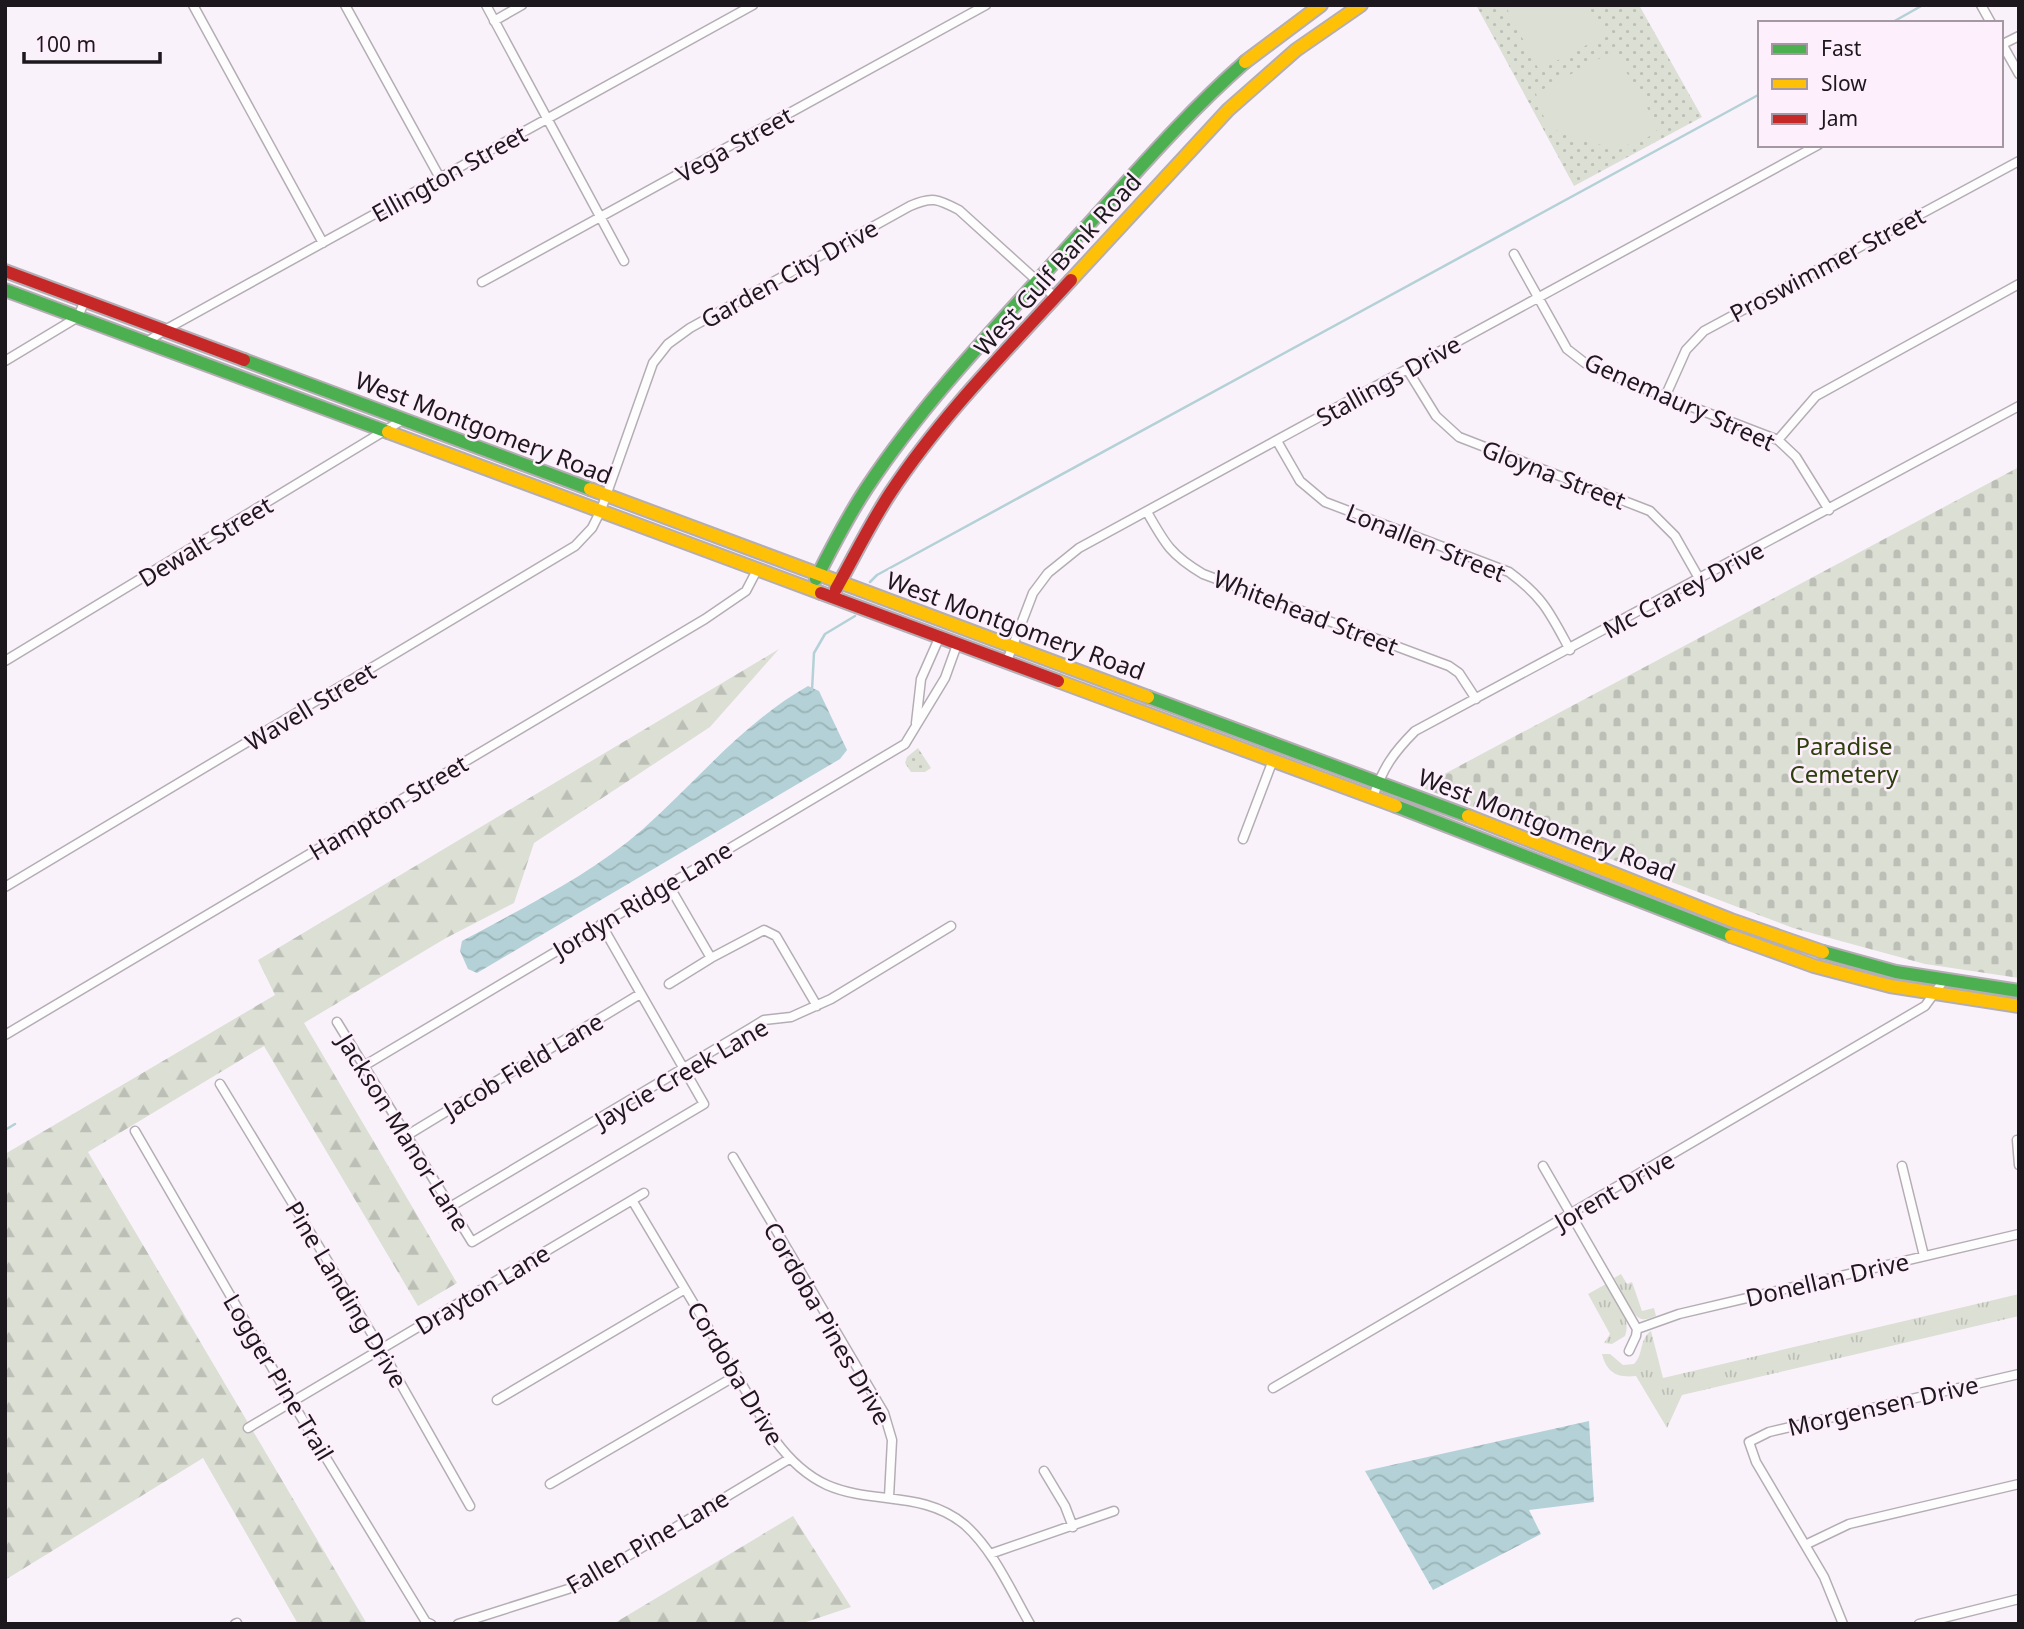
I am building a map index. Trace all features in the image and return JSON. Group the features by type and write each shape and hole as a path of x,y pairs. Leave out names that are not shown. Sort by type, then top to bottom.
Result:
{"main road":[{"name":"West Gulf Bank Road","path":"812,588 844,523 875,474 913,423 1202,103 1257,54 1321,5"},
{"name":"West Gulf Bank Road","path":"832,595 891,492 931,438 1055,298 1228,110 1271,70 1361,5"},
{"path":"1257,54 1271,70"},
{"path":"1142,168 1160,184"},
{"name":"West Montgomery Road","path":"5,271 1527,838 1769,934 1856,962 1944,980 2019,990"},
{"name":"West Montgomery Road","path":"5,290 1521,852 1765,949 1852,977 1934,994 2019,1006"},
{"path":"913,423 931,438"}],"street":[{"path":"193,5 323,243"},
{"path":"345,5 440,178"},
{"path":"486,5 624,261"},
{"path":"494,20 522,5"},
{"name":"Ellington Street","path":"147,342 753,5"},
{"name":"Vega Street","path":"482,282 986,5"},
{"path":"1981,5 1990,21"},
{"path":"2003,44 2019,36"},
{"path":"2003,46 2019,74"},
{"name":"Stallings Drive","path":"1007,661 1033,593 1048,573 1079,548 1814,147"},
{"name":"Proswimmer Street","path":"1665,397 1686,350 1704,331 2019,161"},
{"name":"Garden City Drive","path":"601,510 653,363 668,344 690,328 910,205 928,198 942,201 959,210 1055,298"},
{"name":"Genemaury Street","path":"1514,254 1567,349 1585,363 1777,440 1796,457 1829,510"},
{"path":"1777,440 1816,396 2019,284"},
{"path":"5,361 78,317 85,300"},
{"name":"Gloyna Street","path":"1407,369 1436,416 1459,438 1650,511 1675,536 1700,580"},
{"name":"Mc Crarey Drive","path":"1373,797 1382,771 1397,749 1415,731 1570,650 2019,406"},
{"name":"Dewalt Street","path":"5,661 404,419"},
{"name":"Lonallen Street","path":"1277,440 1300,481 1325,502 1509,572 1533,590 1544,603 1570,650"},
{"name":"Wavell Street","path":"5,887 575,546 592,528 601,510"},
{"name":"Whitehead Street","path":"1147,512 1167,547 1182,562 1203,573 1449,666 1459,673 1476,699"},
{"name":"Hampton Street","path":"5,1035 705,619 746,592 758,568"},
{"path":"916,727 921,680 940,636"},
{"name":"Jordyn Ridge Lane","path":"362,1067 905,744 945,678 958,642"},
{"path":"1243,839 1273,760"},
{"path":"668,884 711,958"},
{"path":"601,924 683,1069"},
{"name":"Jaycie Creek Lane","path":"450,1207 764,1020 791,1017 817,1006 951,926"},
{"path":"669,984 711,958 764,930 769,930 776,936 817,1006"},
{"name":"Jorent Drive","path":"1273,1388 1925,1006 1944,980"},
{"name":"Jacob Field Lane","path":"405,1136 640,994"},
{"name":"Jackson Manor Lane","path":"337,1022 362,1067 472,1242 704,1104 683,1069"},
{"name":"Pine Landing Drive","path":"220,1084 381,1349 470,1506"},
{"name":"Logger Pine Trail","path":"135,1131 292,1402 428,1623"},
{"path":"2017,1140 2019,1165"},
{"name":"Cordoba Pines Drive","path":"733,1157 884,1413 892,1440 889,1497"},
{"path":"1543,1166 1637,1329 1629,1351"},
{"path":"1902,1166 1924,1256"},
{"name":"Drayton Lane","path":"248,1428 644,1193"},
{"name":"Cordoba Drive","path":"632,1200 775,1440 789,1459 828,1486 928,1504 964,1524 990,1555 1030,1624"},
{"name":"Donellan Drive","path":"1637,1329 1679,1314 2019,1234"},
{"path":"497,1400 685,1289"},
{"name":"Morgensen Drive","path":"1805,1545 1756,1462 1749,1442 1769,1432 2019,1374"},
{"path":"550,1484 737,1375"},
{"name":"Fallen Pine Lane","path":"458,1624 568,1588 596,1575 789,1459"},
{"path":"1044,1471 1065,1506 1073,1527"},
{"path":"1843,1624 1824,1577 1805,1545 1849,1524 2019,1485"},
{"path":"990,1555 1114,1511"},
{"path":"1919,1624 2019,1599"}],"green space":[{"path":"1476,5 1639,5 1702,117 1574,186"},
{"path":"1505,5 1588,5 1604,36 1539,70"},
{"path":"1610,53 1617,56 1659,128 1640,141 1618,146 1583,141 1554,129 1543,116 1536,93"},
{"name":"Paradise Cemetery","path":"2019,467 2019,978 1925,964 1793,928 1420,787"},
{"path":"779,649 710,727 534,843 514,903 446,938 304,1023 457,1283 418,1306 264,1046 88,1152 367,1624 298,1624 203,1458 5,1580 5,1154 275,995 258,960"},
{"path":"918,748 931,768 925,772 911,772 905,763 907,757"},
{"path":"1621,1274 1627,1284 1632,1282 1642,1311 1654,1308 1656,1316 1643,1319 1636,1315 1614,1278"},
{"path":"1606,1284 1622,1309 1627,1329 1625,1336 1612,1344 1604,1343 1610,1334 1588,1294"},
{"path":"2019,1294 2019,1316 1682,1395 1667,1428 1636,1376 1614,1373 1607,1366 1602,1354 1610,1354 1623,1365 1634,1364 1647,1334 1651,1331 1663,1378"},
{"path":"793,1516 851,1607 800,1624 613,1624"}],"water":[{"path":"808,686 819,691 847,750 840,759 477,973 468,969 460,951 462,941 556,890 601,862 663,811 742,734"},
{"path":"1589,1421 1594,1502 1529,1510 1541,1534 1433,1590 1365,1471"}],"waterway":[{"path":"1895,21 1923,5"},
{"path":"870,582 877,575 1758,95"},
{"path":"812,690 814,653 825,634 855,616"},
{"path":"5,1130 15,1124"}],"traffic: fast":[{"path":"816,579 868,486 939,392 1154,152 1245,62"},
{"path":"5,290 388,432"},
{"path":"244,360 590,489"},
{"path":"1148,697 1468,816"},
{"path":"1396,806 1731,936"},
{"path":"1823,952 1896,972 2019,991"}],"traffic: slow":[{"path":"1245,62 1321,5"},
{"path":"1071,280 1228,110 1296,50 1361,5"},
{"path":"388,432 821,593"},
{"path":"590,489 1148,697"},
{"path":"1058,681 1396,806"},
{"path":"1468,816 1731,920 1823,952"},
{"path":"1731,936 1814,966 1890,986 2019,1006"}],"traffic: jam":[{"path":"5,271 244,360"},
{"path":"836,589 876,515 932,436 1071,280"},
{"path":"821,593 1058,681"}]}
